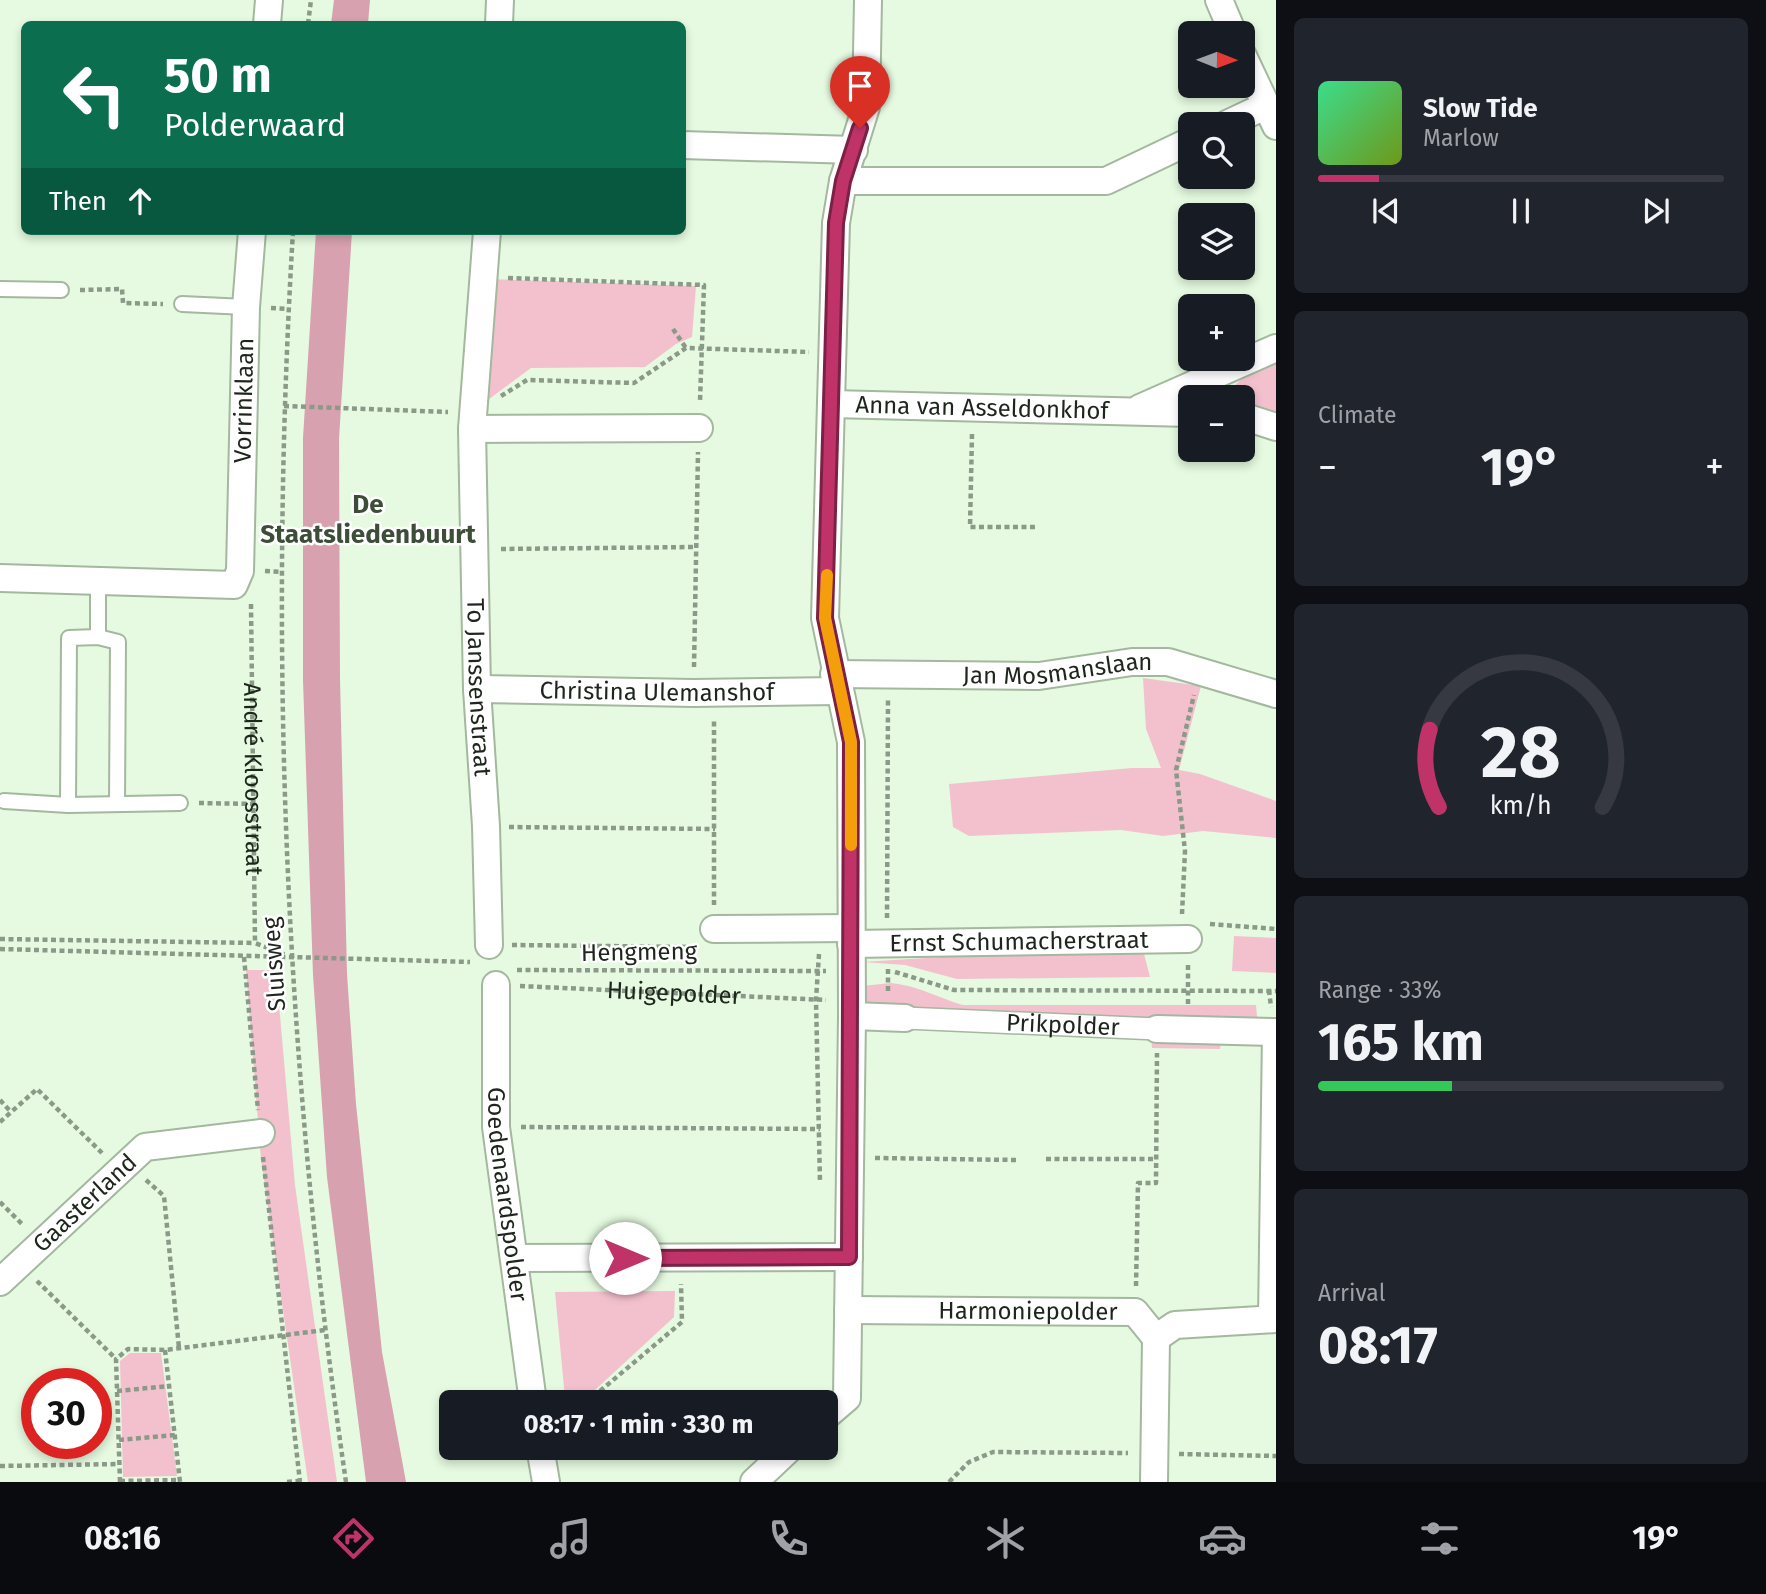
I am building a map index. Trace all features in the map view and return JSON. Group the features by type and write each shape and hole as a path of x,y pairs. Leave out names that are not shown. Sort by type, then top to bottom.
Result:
{"street":[{"path":"267,21 270,0"},
{"path":"499,21 500,0"},
{"path":"838,1406 847,1398 852,1008 851,742 836,682 825,618 836,223 843,181 866,107 867,0"},
{"path":"1219,0 1228,21"},
{"path":"1255,83 1270,116"},
{"path":"686,145 854,150"},
{"path":"843,181 1106,181 1178,147"},
{"name":"Vorrinklaan","path":"237,578 246,307 252,235"},
{"name":"To Janssenstraat","path":"487,235 472,421 477,689 494,966"},
{"name":"Anna van Asseldonkhof","path":"1132,411 1276,348"},
{"name":"Anna van Asseldonkhof","path":"832,404 1178,413"},
{"path":"1255,420 1276,427"},
{"path":"472,421 699,428"},
{"path":"0,578 98,582 237,578"},
{"name":"Jan Mosmanslaan","path":"836,682 888,674 1040,676 1132,662 1168,662 1276,694"},
{"name":"Christina Ulemanshof","path":"477,689 714,693 836,682"},
{"path":"714,938 820,929 851,936"},
{"name":"Ernst Schumacherstraat","path":"851,936 887,944 1188,939"},
{"name":"Goedenaardspolder","path":"494,966 496,1127 532,1390"},
{"name":"Prikpolder","path":"852,1008 897,1018 1275,1032"},
{"path":"1154,1482 1156,1338 1175,1325 1274,1319 1275,1032"},
{"name":"Gaasterland","path":"0,1282 145,1147 261,1133"},
{"path":"514,1258 849,1257"},
{"name":"Harmoniepolder","path":"848,1310 1135,1312 1156,1338"},
{"path":"542,1460 546,1482"},
{"path":"754,1482 777,1460"}],"lane":[{"path":"0,289 61,290"},
{"path":"182,304 246,307"},
{"path":"98,582 98,637"},
{"path":"68,805 69,638 98,637 118,642 117,803"},
{"path":"4,801 68,805 180,803"}],"path":[{"path":"308,21 311,0"},
{"name":"Sluisweg","path":"293,235 284,406 283,731 290,957 308,1171 325,1330 346,1482"},
{"path":"61,290 122,289 123,303 182,304"},
{"path":"673,329 686,348"},
{"path":"284,406 366,409 472,421 527,380 635,383 686,348 832,352"},
{"path":"973,409 970,527 1036,527"},
{"path":"474,549 696,547"},
{"name":"André Kloosstraat","path":"237,578 251,602 255,943"},
{"path":"1186,1030 1189,992 1188,939 1182,923 1185,851 1176,770 1201,670"},
{"path":"888,674 887,944 888,971 897,1018"},
{"path":"714,693 714,938"},
{"path":"180,803 255,804"},
{"path":"486,826 715,829"},
{"path":"1188,939 1202,924 1276,929"},
{"path":"820,929 816,1000 820,1193"},
{"name":"Huigepolder","path":"494,966 714,938"},
{"path":"0,939 255,943 290,957"},
{"name":"Hengmeng","path":"0,949 366,959 494,966 888,971 954,990 1276,991"},
{"name":"Sluisweg","path":"244,957 281,1336 300,1481"},
{"name":"Huigepolder","path":"494,966 816,1000 852,1008"},
{"path":"1135,1312 1138,1183 1156,1183 1157,1029"},
{"path":"0,1122 37,1089 123,1167 164,1196 179,1348"},
{"path":"0,1100 11,1112"},
{"path":"536,1127 820,1129"},
{"path":"850,1158 1017,1160"},
{"path":"1046,1159 1155,1159"},
{"path":"601,1390 682,1322 681,1258"},
{"path":"19,1264 116,1359 120,1482 180,1481 165,1350"},
{"path":"116,1359 128,1349 165,1350 325,1330"},
{"path":"117,1391 169,1386"},
{"path":"119,1440 175,1435"},
{"path":"949,1482 969,1462 993,1451 1276,1456"},
{"path":"0,1466 119,1464"},
{"path":"287,1482 300,1481"}],"shaded area":[{"path":"334,0 370,0 368,21 331,21"},
{"path":"316,235 352,235 339,439 340,679 347,974 356,1104 382,1352 406,1482 366,1482 327,1177 313,975 303,680 303,438"},
{"path":"487,279 696,286 692,337 676,344 645,367 531,368 477,408"},
{"path":"1276,357 1276,416 1255,409 1255,385 1235,385 1250,371 1255,371 1255,366"},
{"path":"1143,678 1201,686 1179,770 1200,774 1276,801 1276,838 1203,831 1163,836 1121,830 969,836 953,827 949,784 1132,768 1161,768 1146,729"},
{"path":"1234,936 1276,938 1276,973 1232,971"},
{"path":"1072,949 1143,950 1150,977 957,979 905,965 862,962"},
{"path":"246,970 276,970 295,1185 337,1482 308,1482 261,1159"},
{"path":"891,983 919,989 963,1005 1256,1005 1259,1039 1222,1036 1220,1049 1152,1048 1151,1036 999,1033 991,1030 861,1021 862,986"},
{"path":"675,1291 674,1317 595,1390 564,1390 555,1292"},
{"path":"130,1353 161,1353 177,1476 123,1477 120,1361"}],"slow traffic":[{"path":"827,575 825,618 834,674 851,742 851,845"}],"district":[{"name":"De Staatsliedenbuurt","path":"368,519"}],"route":[{"path":"625,1258 849,1257 851,742 834,674 825,618 836,223 843,181 860,128"}]}
